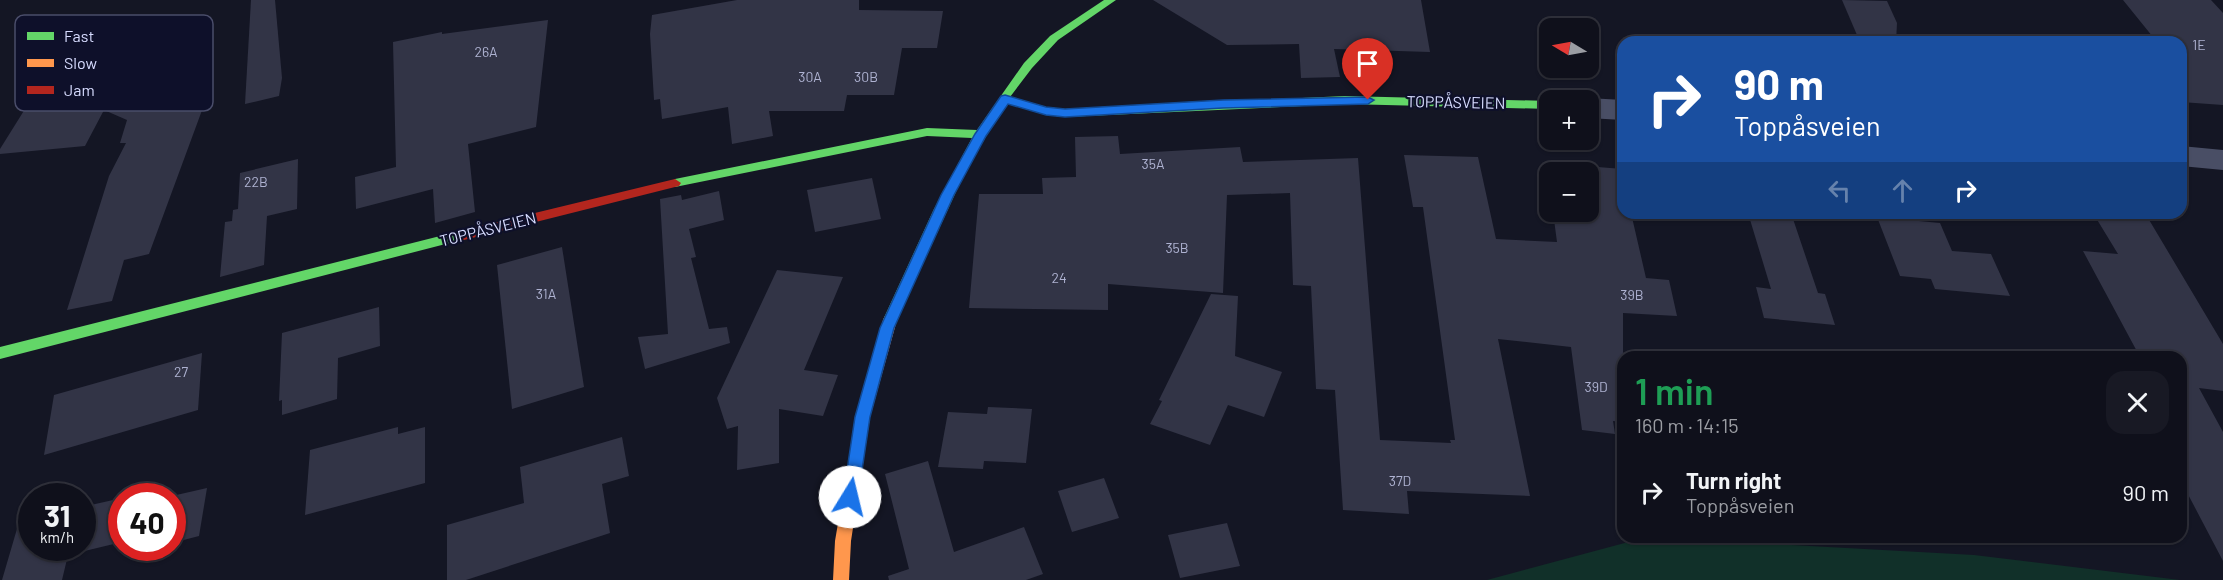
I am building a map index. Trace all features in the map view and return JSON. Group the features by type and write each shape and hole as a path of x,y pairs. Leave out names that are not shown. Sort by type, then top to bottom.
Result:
{"street":[{"path":"842,580 843,541 863,417 887,328 948,195 981,134 1038,54 1056,36 1111,0"},
{"name":"TOPPÅSVEIEN","path":"1005,99 1046,111 1065,113 1346,100 1539,105"},
{"path":"1599,109 1617,110"},
{"name":"TOPPÅSVEIEN","path":"0,353 643,189 927,132 981,134"},
{"path":"2187,157 2223,160"}],"green space":[{"path":"1625,543 1756,543 1974,555 2180,580 1487,580"}],"building":[{"path":"251,0 275,0 282,78 279,96 245,104"},
{"path":"737,0 859,0 859,10 943,11 937,48 902,48 894,95 847,95 844,111 769,111 773,136 732,144 728,107 662,119 660,99 654,100 650,34 652,15"},
{"path":"1153,0 1421,0 1430,52 1334,49 1340,77 1301,78 1299,44 1227,45"},
{"path":"1842,0 1887,1 1897,23 1896,36 1857,36"},
{"path":"2123,0 2211,0 2223,13 2223,105 2187,102 2187,36 2152,36"},
{"path":"548,20 536,127 468,144 475,212 435,223 433,189 356,209 355,177 396,167 393,42 442,32 442,34"},
{"path":"24,111 103,111 85,146 0,154 0,149"},
{"path":"106,111 202,111 149,254 124,260 112,301 67,310 109,176 126,143 120,143 127,120"},
{"path":"1118,136 1120,154 1240,147 1243,162 1358,158 1380,440 1451,443 1450,440 1455,440 1423,207 1413,207 1404,155 1478,157 1496,239 1557,242 1554,222 1599,222 1599,167 1617,169 1617,219 1632,219 1646,278 1669,280 1677,316 1623,313 1623,351 1617,351 1617,421 1613,421 1615,434 1582,430 1571,347 1498,339 1530,496 1407,491 1409,514 1343,510 1335,390 1316,389 1311,286 1293,285 1290,193 1227,195 1223,293 1108,284 1108,310 969,308 979,194 1043,194 1042,178 1076,177 1075,137"},
{"path":"298,159 297,209 267,216 264,265 220,277 225,222 232,221 233,210 238,209 240,173"},
{"path":"872,178 881,219 815,232 807,190"},
{"path":"719,191 724,220 689,229 696,257 691,258 709,329 727,327 730,343 645,369 638,337 668,334 660,199 681,195 682,200"},
{"path":"1750,219 1793,219 1818,293 1825,294 1835,325 1764,318 1756,287 1771,289"},
{"path":"1878,219 1940,223 1952,251 1991,254 2010,296 1935,289 1931,279 1900,276"},
{"path":"2097,219 2149,219 2223,344 2223,391 2199,388 2223,432 2223,561 2187,492 2187,351 2137,351 2083,251 2118,254"},
{"path":"562,247 584,387 512,409 497,265"},
{"path":"777,270 843,277 804,370 838,375 823,416 779,409 779,463 737,470 738,426 727,429 717,398"},
{"path":"1211,294 1238,296 1235,356 1282,372 1264,417 1228,405 1210,445 1150,424 1162,401 1159,400"},
{"path":"379,307 380,346 338,358 337,399 282,415 282,400 279,401 282,333"},
{"path":"202,353 198,410 44,455 54,395"},
{"path":"988,407 1032,409 1026,463 984,461 983,469 938,467 948,412 987,414"},
{"path":"398,427 398,434 425,427 425,483 305,515 310,450"},
{"path":"622,437 629,476 602,484 610,533 466,580 447,580 447,525 524,503 520,467"},
{"path":"928,461 954,552 1024,527 1043,574 1026,580 889,580 888,576 909,569 885,474"},
{"path":"1104,478 1119,518 1072,532 1058,491"},
{"path":"207,488 199,536 186,539 186,493"},
{"path":"108,501 108,545 96,548 96,504"},
{"path":"1227,523 1240,566 1180,578 1168,535"},
{"path":"18,525 18,561 67,561 62,580 2,580"}],"traffic: fast":[{"path":"890,320 940,209 981,133 1004,97 1028,65 1054,38 1111,0"},
{"path":"1005,99 1046,111 1065,113 1345,100 1539,105"},
{"path":"675,183 927,132 981,134"},
{"path":"0,353 460,236"}],"traffic: slow":[{"path":"841,580 843,541 863,417 890,320"}],"traffic: jam":[{"path":"460,236 675,183"}],"route":[{"path":"850,497 863,417 887,328 948,195 981,134 1005,99 1024,106 1065,113 1223,104 1368,100"}]}
